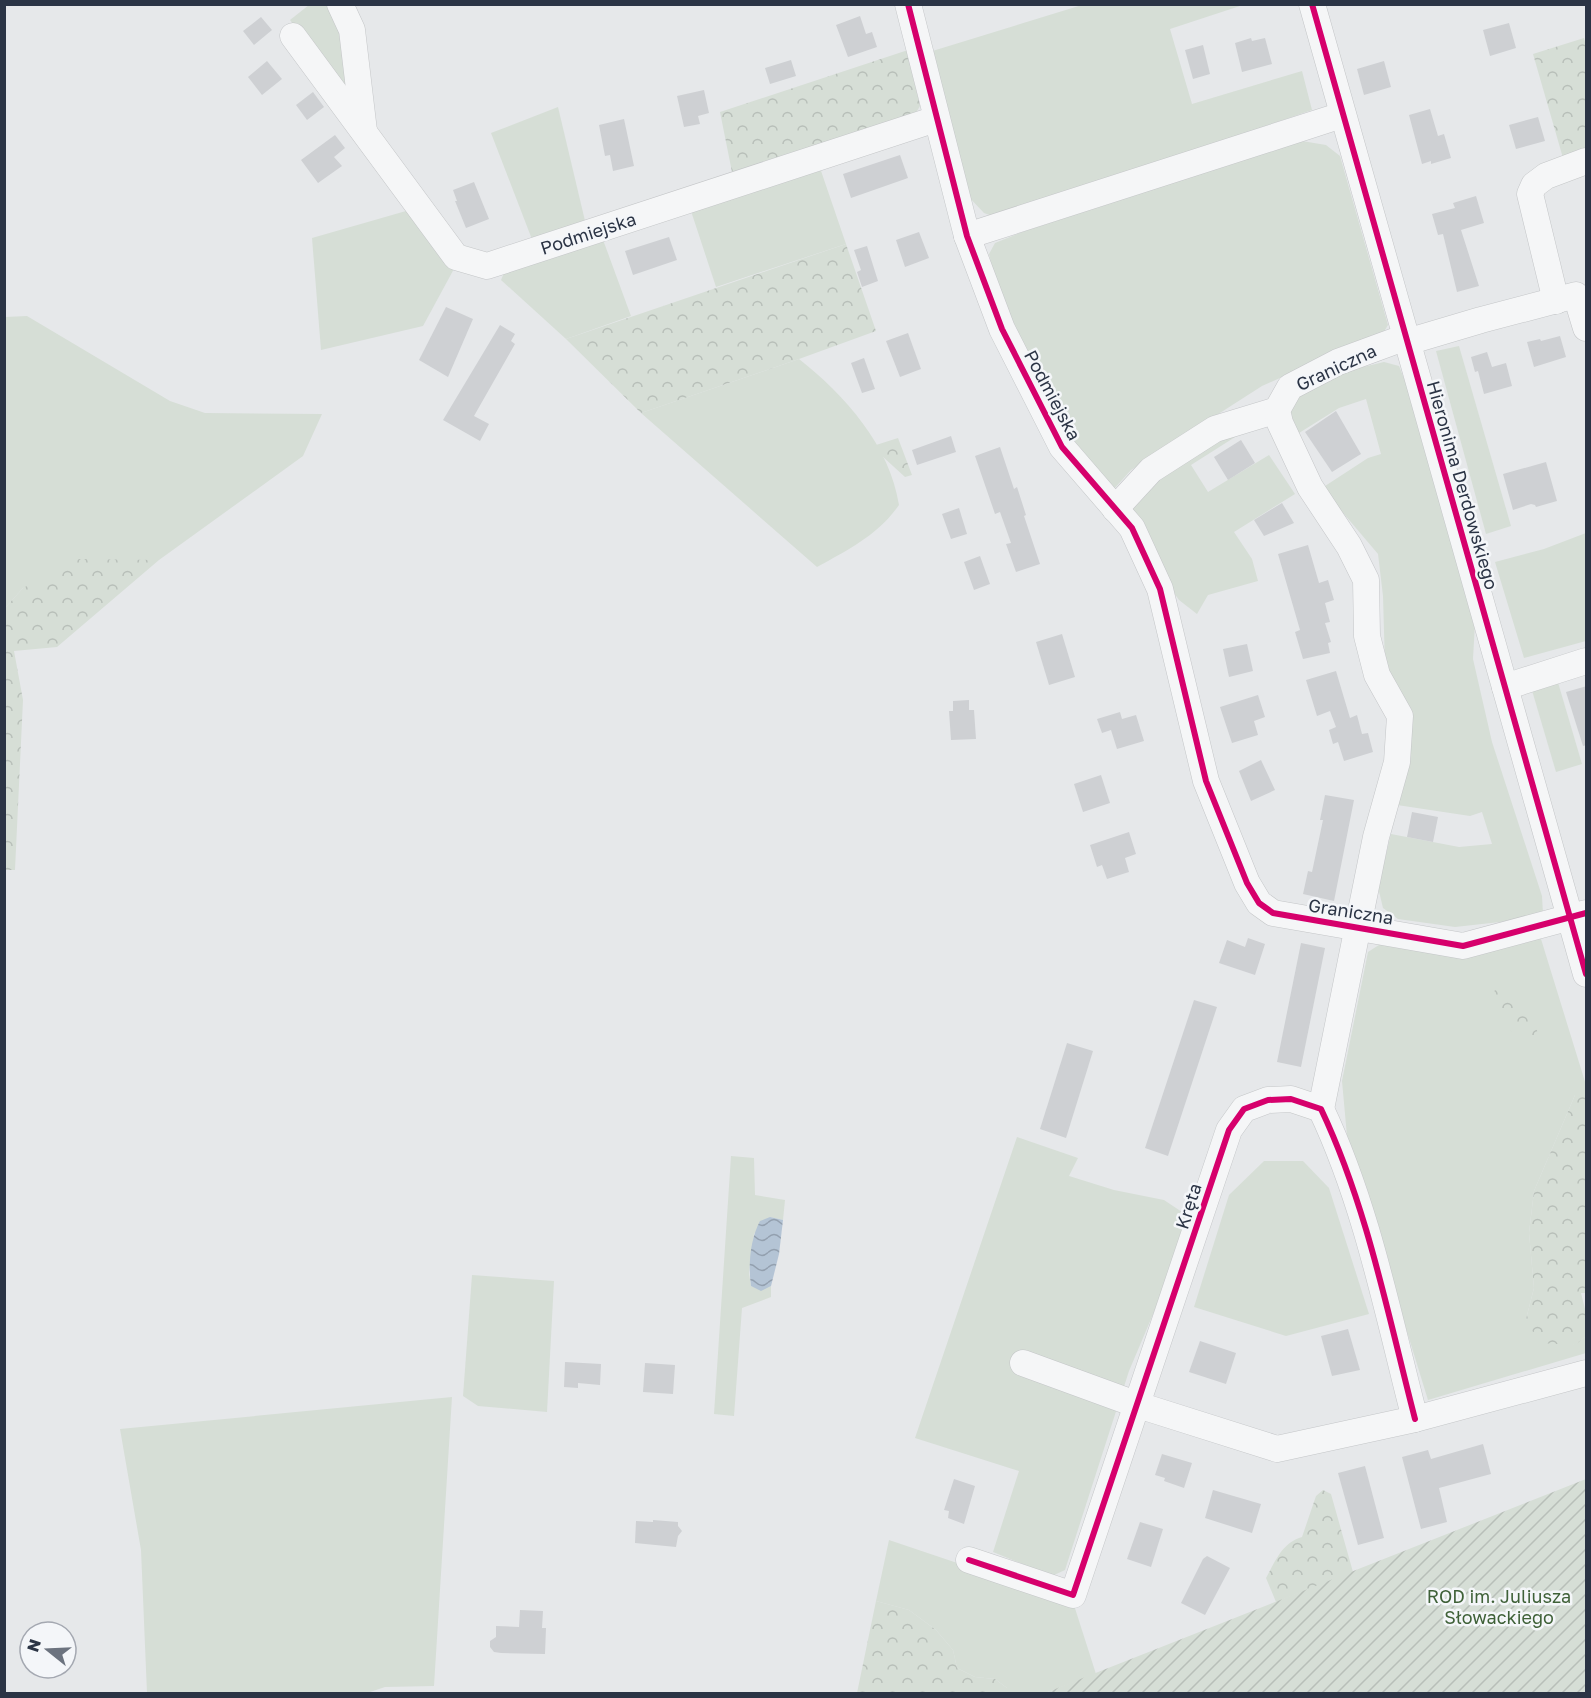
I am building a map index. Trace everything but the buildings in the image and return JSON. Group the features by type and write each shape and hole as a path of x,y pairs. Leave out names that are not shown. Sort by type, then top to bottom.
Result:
{"street":[{"name":"Podmiejska","path":"340,4 352,30 364,132"},
{"name":"Podmiejska","path":"908,4 967,236 1002,329 1062,447 1132,528 1160,589 1206,781"},
{"name":"Hieronima Derdowskiego","path":"1312,4 1505,687 1579,915 1587,974"},
{"name":"Podmiejska","path":"293,36 456,257 487,266 936,119"},
{"path":"967,236 1342,115"},
{"path":"1587,161 1546,176 1534,185 1530,194 1556,301 1576,295 1587,328"},
{"name":"Graniczna","path":"1358,928 1376,837 1396,762 1401,716 1377,675 1367,636 1366,580 1349,546 1310,487 1280,423 1278,410 1290,387 1338,362 1407,340 1556,301"},
{"path":"1115,509 1151,470 1215,429 1278,410"},
{"path":"1505,687 1587,661"},
{"name":"Graniczna","path":"1206,781 1247,882 1259,903 1273,913 1463,946 1579,915"},
{"path":"1358,928 1321,1109 1340,1149 1371,1246 1415,1419"},
{"name":"Kręta","path":"969,1560 1073,1595 1229,1130 1244,1109 1268,1100 1291,1099 1321,1109"},
{"path":"1023,1363 1138,1405 1276,1449 1415,1419 1587,1373"}],"green space":[{"path":"309,5 331,5 347,38 353,104 290,20"},
{"path":"1082,5 1243,5 1170,29 1192,104 1302,71 1312,110 998,218 984,213 966,194 926,53"},
{"path":"1584,38 1586,46 1586,151 1563,158 1533,54"},
{"path":"908,50 920,106 913,118 733,177 720,112"},
{"path":"558,107 586,225 533,242 491,133"},
{"path":"1302,141 1326,145 1340,156 1388,325 1382,335 1357,343 1262,386 1131,470 1113,490 1065,438 998,293 989,254 995,243 1022,232"},
{"path":"819,165 846,244 716,287 690,208"},
{"path":"413,209 455,267 423,326 321,350 312,238"},
{"path":"602,237 631,316 566,339 501,280 506,268"},
{"path":"846,244 876,331 641,413 566,339"},
{"path":"27,316 170,401 205,413 322,414 303,456 159,560 141,561 23,588 5,608 5,317"},
{"path":"1459,346 1511,526 1486,534 1436,351"},
{"path":"799,359 833,389 863,423 886,462 899,505 891,516 872,533 817,567 641,413"},
{"path":"1384,362 1399,366 1409,391 1475,623 1473,659 1492,742 1542,896 1543,914 1455,927 1398,919 1383,908 1378,887 1391,834 1459,847 1492,844 1482,812 1470,816 1397,805 1385,666 1383,596 1378,554 1322,488 1368,458 1381,454 1366,399 1339,408 1291,438 1289,397 1346,371"},
{"path":"1243,432 1191,465 1208,492 1269,455 1295,494 1234,532 1252,559 1258,581 1208,595 1197,614 1179,600 1160,573 1127,502 1200,445"},
{"path":"898,438 912,475 905,477 882,456 876,445"},
{"path":"1586,533 1586,641 1524,658 1495,562 1544,549"},
{"path":"79,559 159,560 57,647 14,651 23,700 15,870 5,870 5,608 23,588"},
{"path":"1557,679 1582,764 1556,772 1531,687"},
{"path":"1541,939 1586,1085 1586,1095 1575,1095 1534,1191 1529,1233 1534,1288 1526,1319 1574,1345 1586,1336 1586,1353 1428,1400 1347,1136 1342,1081 1368,952 1382,943 1462,953"},
{"path":"1501,985 1520,1001 1532,1018 1538,1034 1530,1043 1508,1028 1496,1011 1492,993"},
{"path":"1575,1095 1586,1095 1586,1293 1581,1293 1586,1313 1586,1336 1575,1345 1539,1343 1526,1319 1534,1288 1529,1233 1534,1191"},
{"path":"1017,1137 1078,1158 1069,1176 1114,1190 1164,1200 1188,1216 1173,1267 1129,1371 1065,1570 1052,1576 993,1552 1019,1471 915,1438"},
{"path":"731,1156 754,1158 755,1195 785,1200 783,1220 770,1217 754,1234 749,1273 751,1286 761,1290 771,1286 771,1297 742,1308 734,1416 714,1414"},
{"path":"1264,1161 1303,1161 1329,1188 1369,1314 1286,1336 1194,1307 1229,1195"},
{"path":"472,1275 554,1281 547,1412 478,1406 463,1396"},
{"path":"452,1397 434,1686 385,1687 364,1694 147,1693 141,1550 120,1429"},
{"name":"ROD im. Juliusza Słowackiego","path":"1586,1479 1586,1693 1045,1693"},
{"path":"1323,1490 1331,1494 1353,1572 1276,1602 1266,1578 1284,1548 1302,1537 1316,1496"},
{"path":"889,1540 1073,1602 1096,1674 1045,1693 1007,1693 1007,1688 995,1679 975,1677 957,1668 953,1650 936,1630 909,1610 876,1601"},
{"path":"876,1601 909,1610 936,1630 953,1650 957,1668 975,1677 995,1679 1007,1688 1007,1693 857,1693"}],"water":[{"path":"770,1217 783,1220 779,1254 771,1286 761,1291 751,1286 751,1253 760,1221"}],"cycle path":[{"path":"908,4 967,236 1002,329 1062,447 1132,528 1160,589 1206,781 1247,883 1259,903 1273,913 1463,946 1586,913"},
{"path":"1312,4 1586,974"},
{"path":"969,1560 1073,1595 1229,1130 1244,1109 1268,1100 1291,1099 1321,1109 1364,1222 1415,1419"}]}
